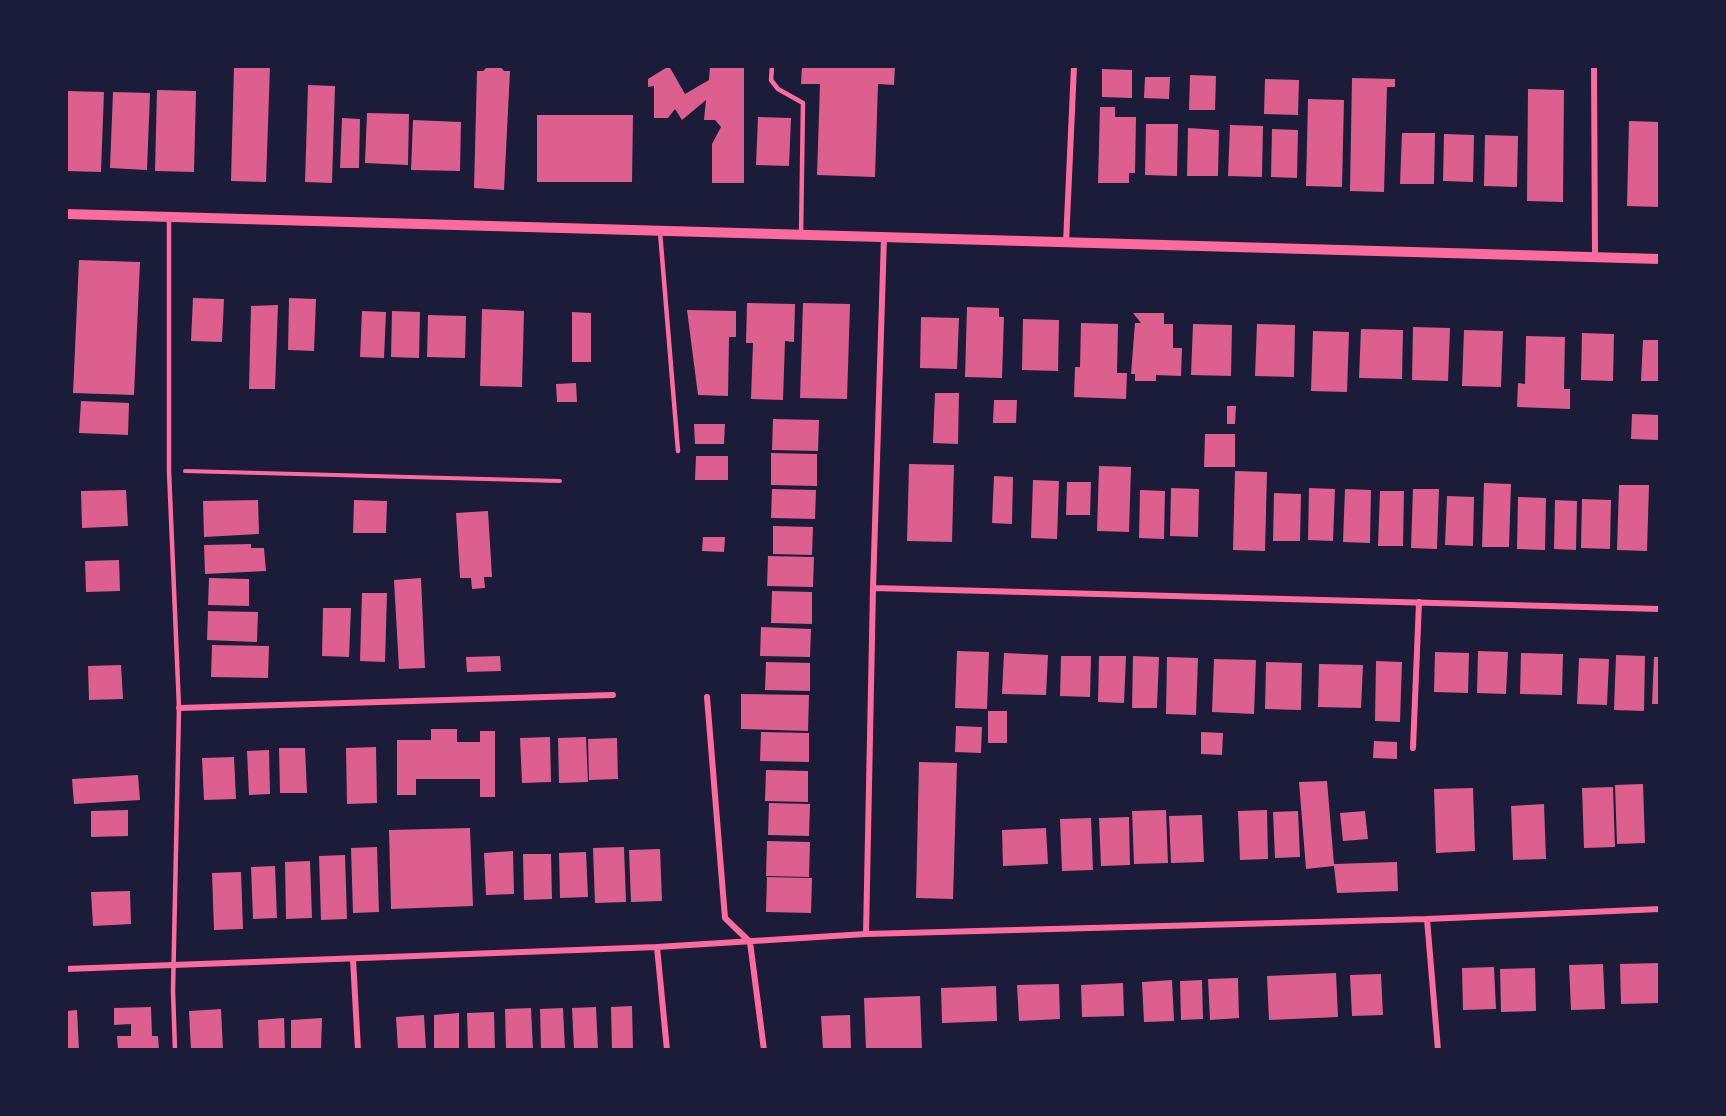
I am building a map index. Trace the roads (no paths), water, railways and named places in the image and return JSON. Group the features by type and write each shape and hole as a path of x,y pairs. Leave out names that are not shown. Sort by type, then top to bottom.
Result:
{"street":[{"path":"1066,243 1074,66"},
{"path":"1594,66 1595,257"},
{"path":"66,214 1660,259"},
{"path":"866,934 873,588 884,237"},
{"path":"873,588 1660,609"},
{"path":"1413,748 1419,602"},
{"path":"179,708 613,695"},
{"path":"708,697 725,918 750,942 764,1050"},
{"path":"66,969 657,947 866,934 1427,919 1660,909"},
{"path":"1427,919 1438,1050"},
{"path":"657,947 667,1050"},
{"path":"353,959 358,1050"}],"lane":[{"path":"772,66 771,80 778,89 803,103 801,235"},
{"path":"169,217 169,471 179,708 174,965 175,1050"},
{"path":"660,231 678,451"}]}
